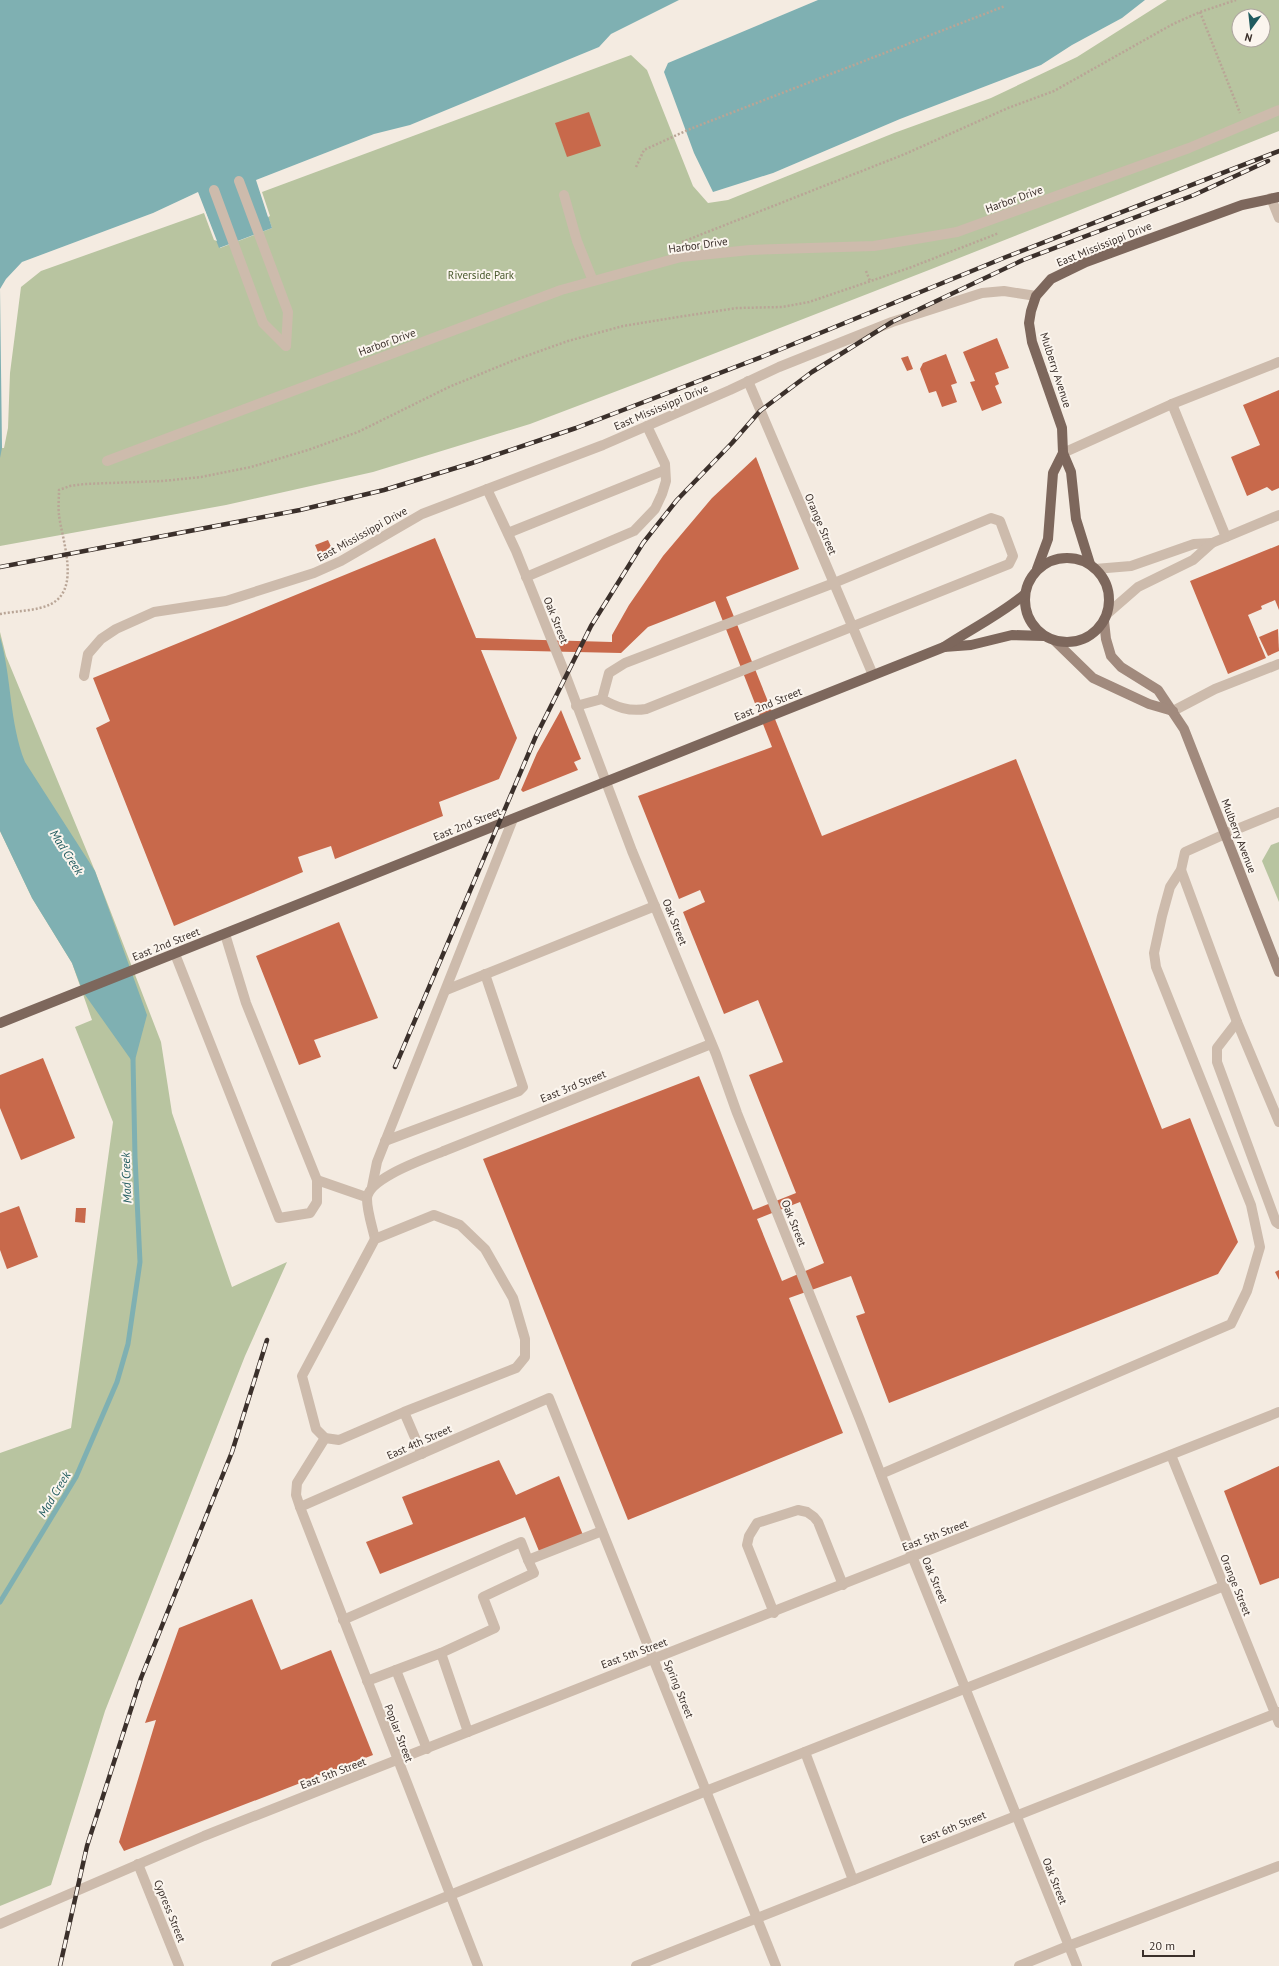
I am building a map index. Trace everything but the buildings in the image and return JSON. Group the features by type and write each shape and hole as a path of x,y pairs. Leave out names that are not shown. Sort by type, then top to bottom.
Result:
{"main road":[{"name":"East Mississippi Drive","path":"1036,296 1051,279 1086,262 1242,205 1276,196"},
{"name":"Mulberry Avenue","path":"1036,296 1029,323 1032,342 1062,428 1063,453 1072,472 1076,519 1093,566"},
{"name":"Mulberry Avenue","path":"1037,569 1048,539 1053,473 1063,453"},
{"path":"1059,558 1071,558 1093,566 1103,578 1108,590 1109,602 1105,618 1097,630 1078,641 1055,641 1045,637 1036,629 1028,618 1024,594 1029,580 1037,569 1047,562 1059,558"},
{"name":"East 2nd Street","path":"0,1024 944,647 971,629 1000,613 1024,594"},
{"name":"Mulberry Avenue","path":"1105,618 1106,639 1111,656 1121,667 1158,690 1184,729 1279,972"},
{"name":"East 2nd Street","path":"944,647 971,646 1012,635 1045,637"},
{"path":"1055,641 1093,678 1149,704 1173,711"}],"street":[{"name":"Harbor Drive","path":"107,461 554,293 674,259 750,250 874,246 957,232 1189,148 1279,110"},
{"path":"214,190 263,323 286,346 288,312 239,182"},
{"path":"564,195 577,241 592,282"},
{"path":"1276,196 1279,218"},
{"name":"East Mississippi Drive","path":"84,676 88,654 101,639 133,620 154,612 226,601 314,573 340,561 422,514 647,426 779,367 892,322 982,293 1004,291 1036,296"},
{"path":"1063,453 1172,404 1279,362"},
{"name":"Orange Street","path":"748,382 873,675"},
{"path":"1172,404 1226,537"},
{"path":"526,577 634,531 655,509 666,481 665,464 647,426"},
{"path":"508,533 665,470"},
{"name":"Oak Street","path":"487,489 508,533 566,676 576,706 655,906 712,1044 737,1114 881,1474 912,1556 1077,1966"},
{"path":"1105,618 1138,587 1193,560 1212,543 1279,515"},
{"path":"576,706 602,699 616,707 632,710 646,710 1009,564 1013,556 1000,521 991,518 834,583 625,663 609,673 602,699"},
{"path":"1093,566 1131,566 1194,544 1212,543"},
{"path":"1173,711 1215,689 1279,664"},
{"path":"881,1474 1231,1324 1247,1290 1260,1247 1251,1205 1156,967 1154,952 1170,887 1181,870 1185,852 1279,812"},
{"path":"375,1239 366,1197 372,1187 377,1162 513,819"},
{"path":"1181,870 1237,1022 1279,1122"},
{"path":"446,990 655,906"},
{"path":"175,954 279,1218 310,1212 313,1210 317,1202 316,1180 246,1003 225,934"},
{"path":"385,1141 519,1091 524,1086 485,974"},
{"path":"1237,1022 1217,1048 1217,1062 1276,1222 1279,1224"},
{"name":"East 3rd Street","path":"372,1187 389,1175 444,1151 712,1044"},
{"path":"316,1180 366,1197"},
{"path":"434,1215 460,1225 485,1249 513,1298 525,1339 525,1357 516,1368 404,1412 339,1440 325,1438 316,1429 302,1376 375,1239 434,1215"},
{"name":"East 4th Street","path":"300,1507 548,1398"},
{"name":"Spring Street","path":"548,1398 776,1966"},
{"path":"404,1412 422,1454"},
{"name":"East 5th Street","path":"0,1924 138,1864 226,1828 397,1761 634,1665 654,1659 774,1613 912,1556 1279,1412"},
{"name":"Poplar Street","path":"325,1438 298,1483 296,1495 397,1761 478,1966"},
{"name":"Orange Street","path":"1171,1455 1277,1713 1279,1723"},
{"path":"774,1613 747,1545 748,1536 758,1523 798,1510 814,1517 843,1585"},
{"path":"528,1560 602,1531"},
{"path":"344,1620 521,1542 534,1573 484,1597 495,1628 441,1652 367,1681"},
{"path":"276,1966 706,1791 1224,1586"},
{"path":"441,1652 468,1732"},
{"path":"396,1670 427,1748"},
{"name":"East 6th Street","path":"636,1966 1277,1713"},
{"path":"805,1752 853,1880"},
{"name":"Cypress Street","path":"138,1864 179,1966"},
{"path":"1019,1966 1279,1866"}],"path":[{"path":"674,259 672,246 905,154 1008,108 1054,91 1136,44 1200,12 1236,0"},
{"path":"636,168 644,150 674,138 690,129 1005,6"},
{"path":"1200,12 1244,124"},
{"path":"0,614 45,607 53,603 61,595 68,574 58,513 59,490 70,486 84,484 163,481 201,477 251,467 308,450 358,432 450,387 512,361 568,341 623,326 671,318 737,308 782,307 810,302 1006,230"},
{"path":"866,271 870,281"}],"green space":[{"name":"Riverside Park","path":"1165,0 1279,0 1279,131 929,270 530,424 373,472 226,505 0,546 0,372 8,372 19,286 40,270 205,211 220,248 272,228 259,191 631,53"},
{"path":"0,632 6,656 95,871 161,1042 172,1113 232,1287 287,1262 245,1356 105,1711 51,1885 0,1906 0,1453 71,1428 113,1122 75,1027 92,1020 72,963 32,898 0,831"},
{"path":"1279,842 1279,902 1262,861 1271,845"}],"water":[{"path":"0,0 1165,0 1076,55 708,201 649,69 631,53 260,191 272,228 219,248 205,211 40,269 19,286 8,372 6,427 0,458"},
{"path":"0,637 7,668 16,731 25,762 95,871 147,1015 134,1064 83,992 72,963 32,898 0,831"}],"pier":[{"path":"679,0 818,0 668,63 664,72 694,153 713,192 773,173 900,119 1041,65 1072,45 1122,18 1145,0 1167,0 1077,57 991,98 894,133 728,200 708,203 693,186 647,70 631,55 262,192 270,216 268,217 256,180 374,134 410,125 599,47 611,34"},
{"path":"198,192 217,241 214,240 204,213 41,271 21,287 10,373 8,428 4,448 2,448 0,289 6,279 22,262 153,213"}],"waterway":[{"name":"Mad Creek","path":"0,1602 76,1477 117,1382 128,1344 140,1262 135,1157 133,1059"}],"railway":[{"path":"0,567 300,510 384,490 472,463 576,428 764,356 1006,257 1279,151"},
{"path":"395,1067 536,736 591,626 643,543 677,500 732,443 760,411 812,372 892,322 1023,260 1194,195 1268,161"},
{"path":"60,1966 87,1846 141,1678 232,1452 267,1340"}]}
